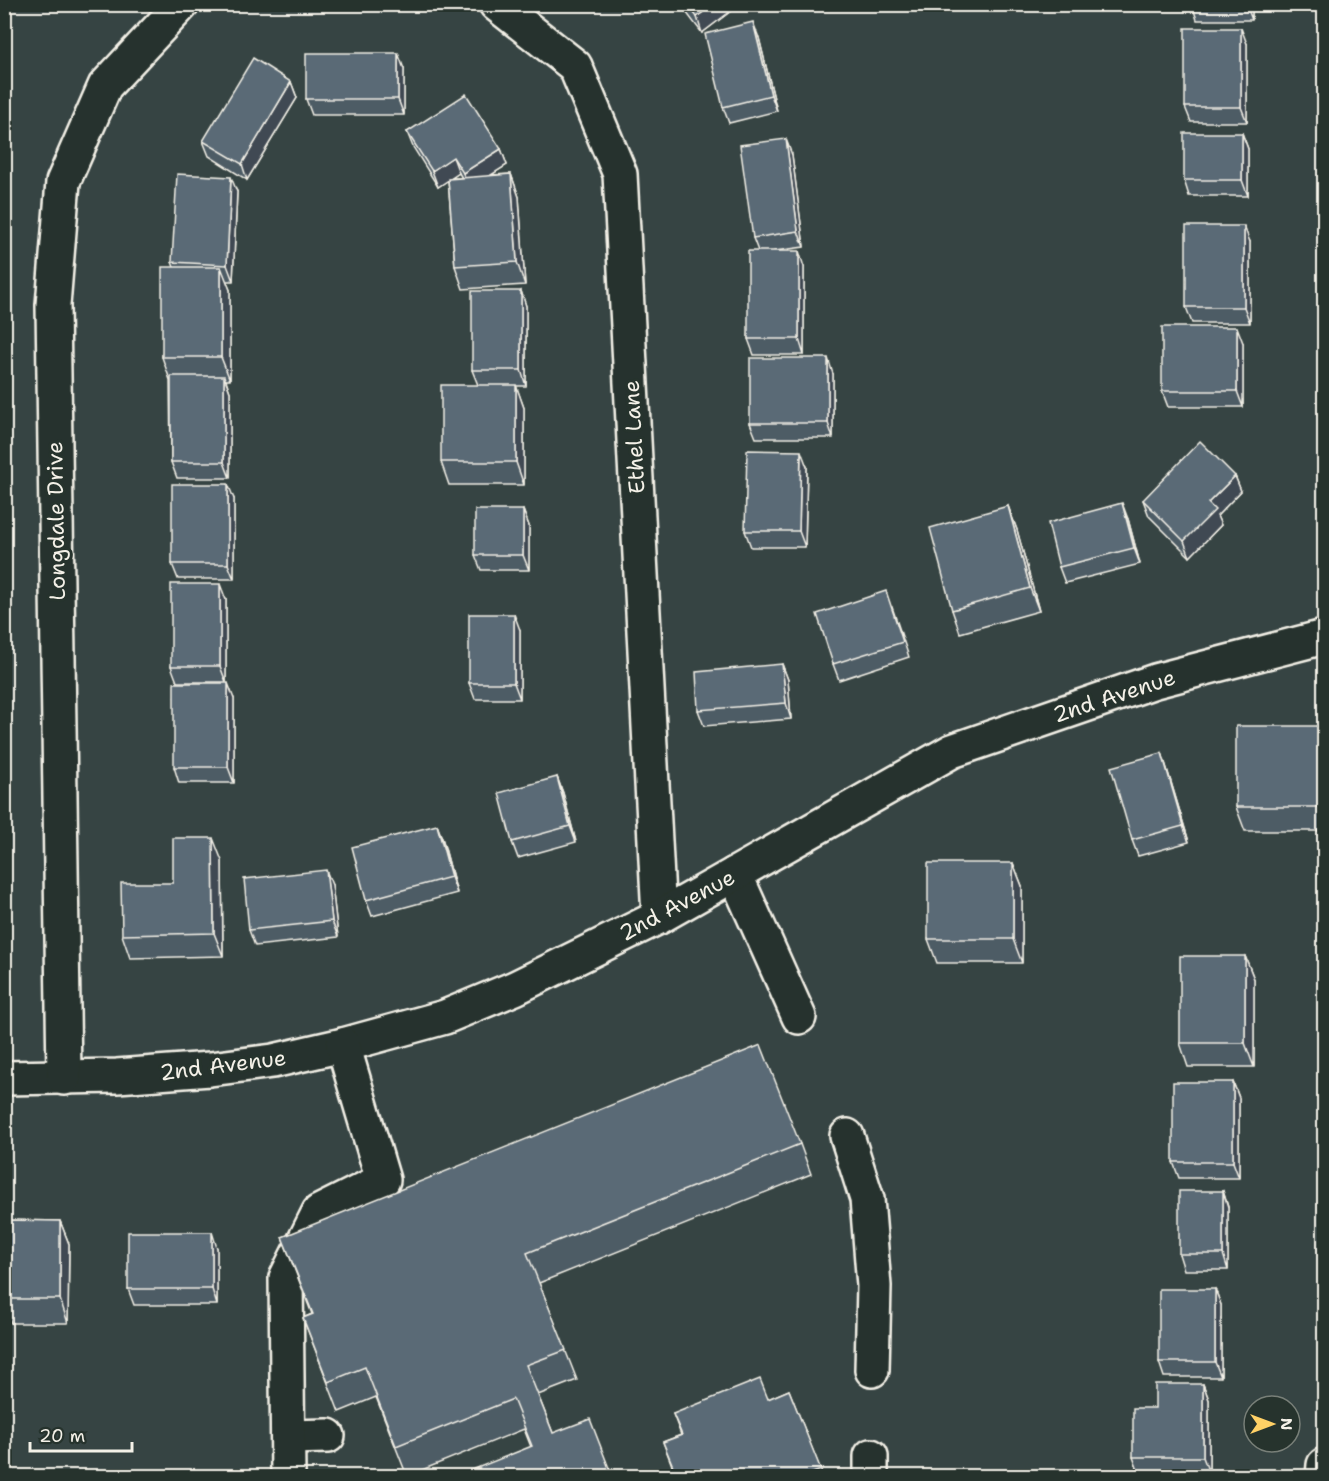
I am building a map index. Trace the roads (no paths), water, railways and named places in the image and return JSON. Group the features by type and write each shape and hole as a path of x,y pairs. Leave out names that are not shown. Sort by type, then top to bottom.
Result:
{"street":[{"name":"Longdale Drive","path":"64,1078 53,306 63,183 105,86 182,4"},
{"name":"Ethel Lane","path":"496,4 574,66 620,174 659,917"},
{"name":"2nd Avenue","path":"4,1078 64,1078 210,1069 273,1060 343,1045 446,1017 514,988 659,917 952,751 1155,681 1324,637"},
{"path":"735,874 799,1017"},
{"path":"288,1476 286,1278 319,1212 383,1180 343,1045"},
{"path":"848,1136 867,1199 874,1286 872,1370"},
{"path":"288,1437 328,1436"},
{"path":"1323,1476 1324,1465"}]}
